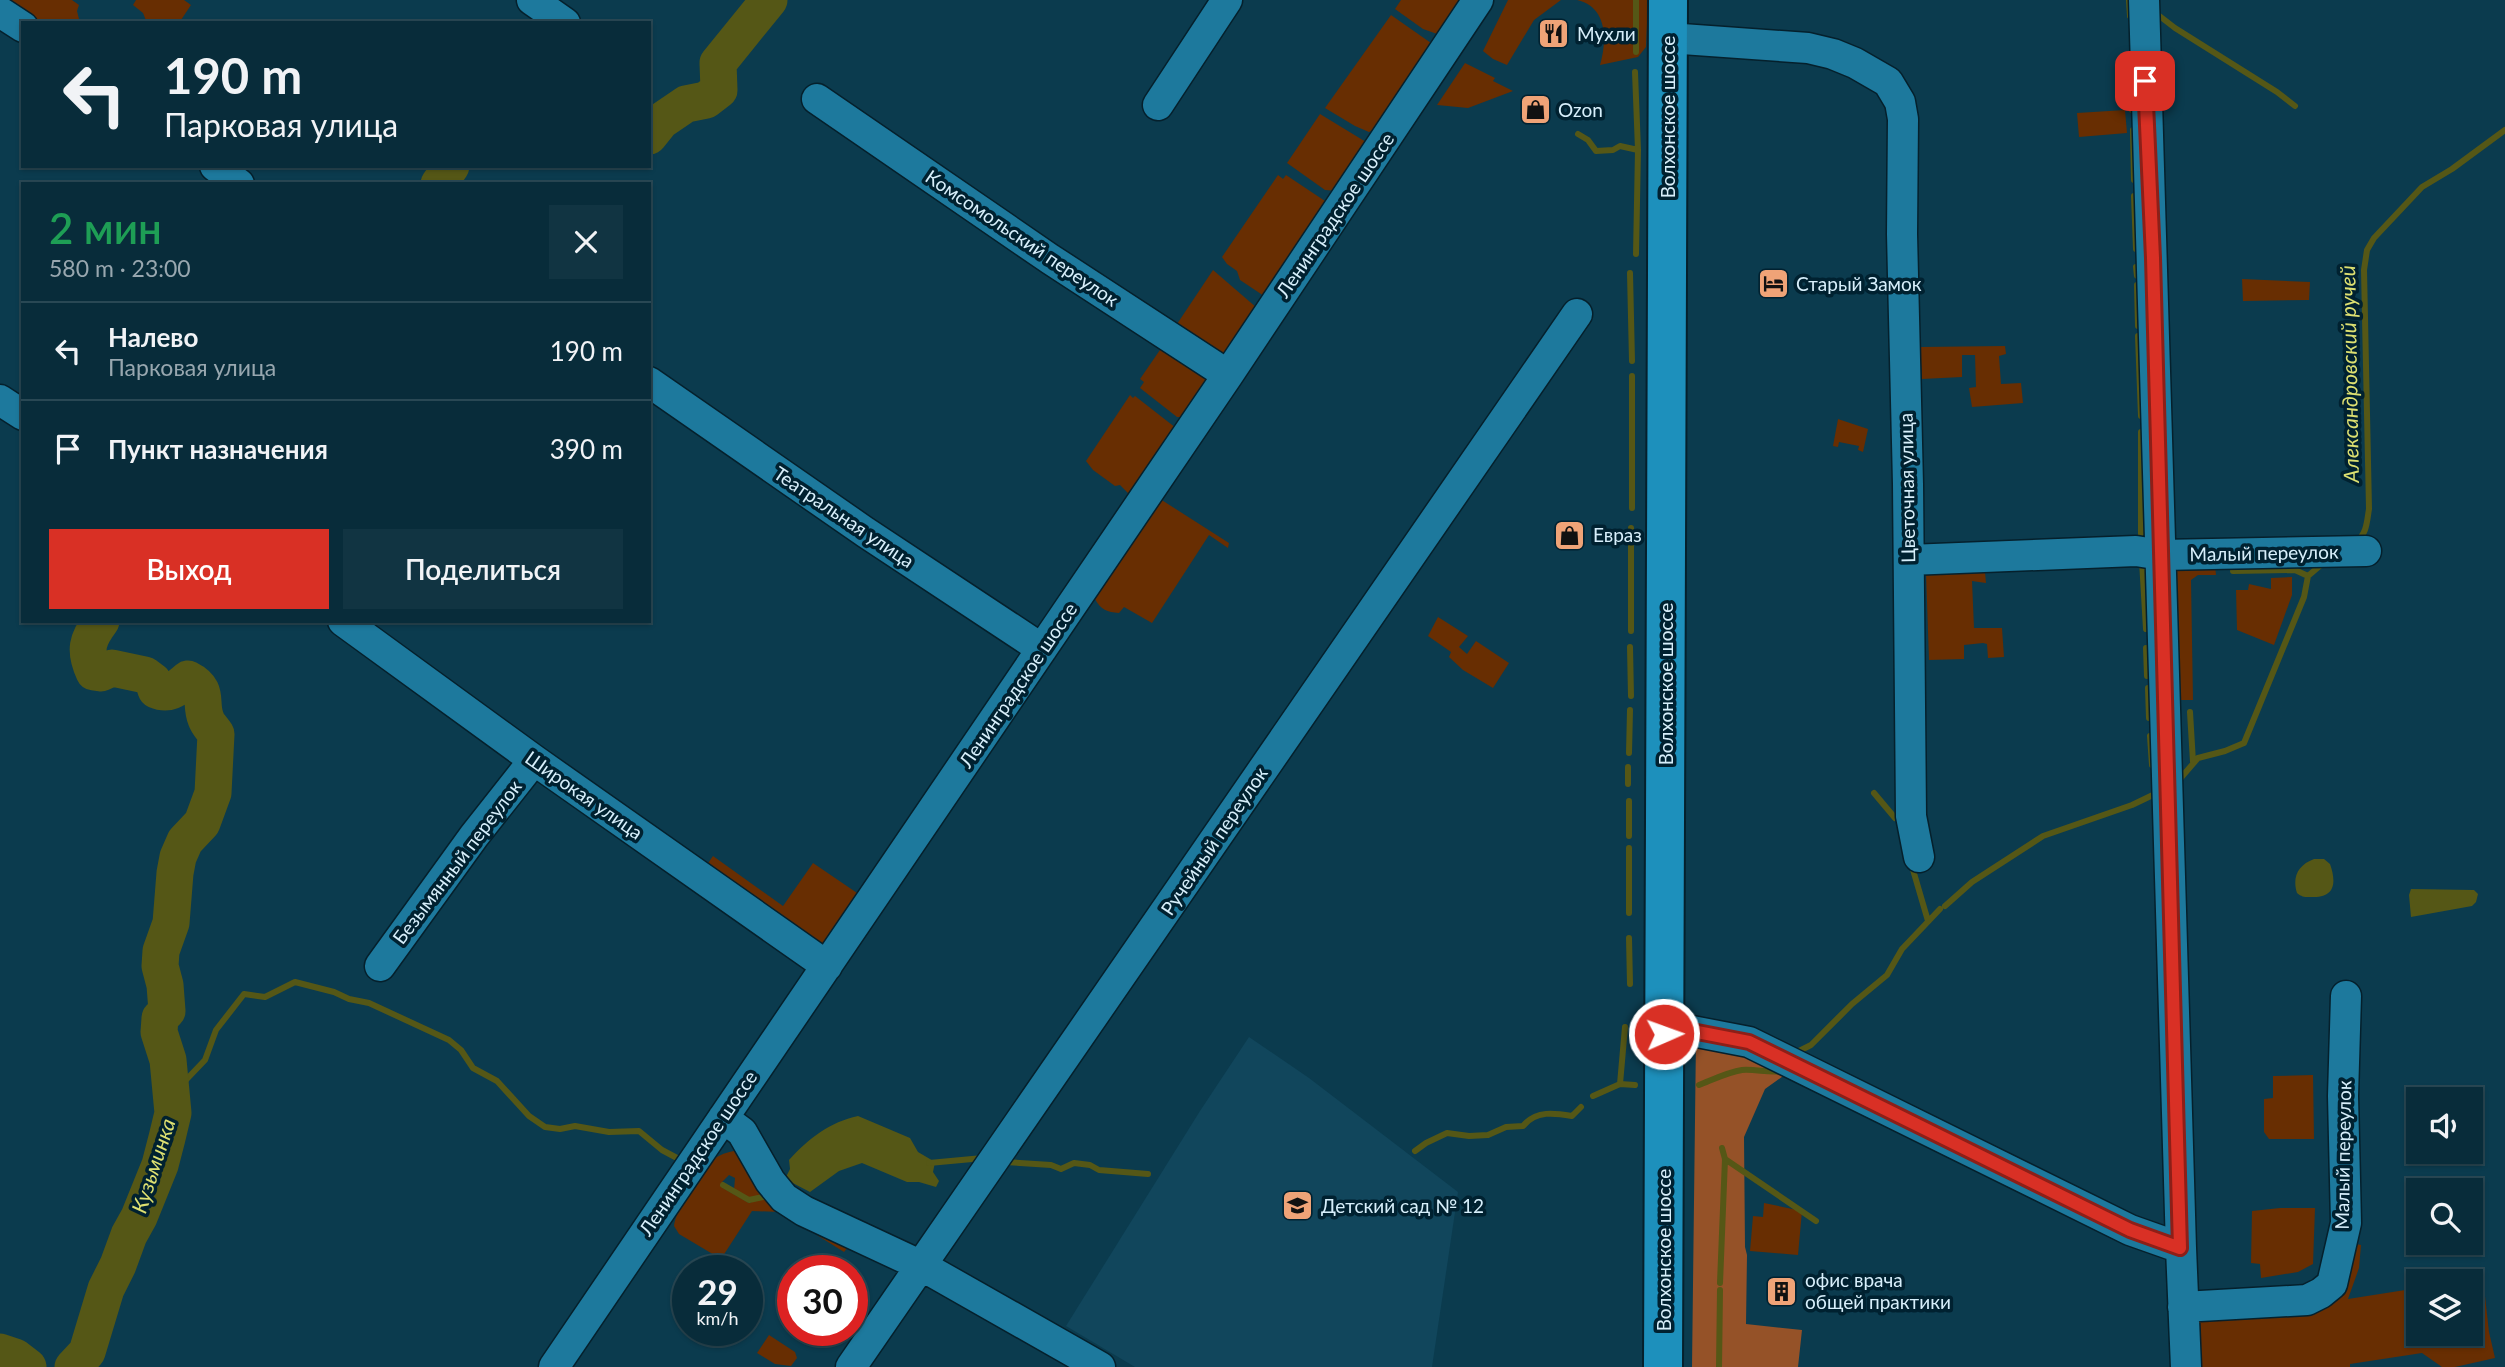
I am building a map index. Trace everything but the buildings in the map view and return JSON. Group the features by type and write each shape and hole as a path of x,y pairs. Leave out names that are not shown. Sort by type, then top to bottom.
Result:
{"main road":[{"name":"Волхонское шоссе","path":"1663,1367 1668,0"}],"street":[{"path":"532,0 562,21"},
{"path":"1158,105 1227,0"},
{"name":"Ленинградское шоссе","path":"554,1367 1228,375 1478,0"},
{"path":"2144,0 2180,1248 2186,1367"},
{"path":"0,12 21,26"},
{"name":"Цветочная улица","path":"1668,38 1808,48 1833,54 1888,82 1900,102 1903,119 1902,234 1912,816 1919,857"},
{"name":"Комсомольский переулок","path":"817,99 1050,259 1228,375"},
{"path":"218,168 236,182"},
{"name":"Ручейный переулок","path":"851,1367 1577,314"},
{"name":"Театральная улица","path":"651,383 864,532 1042,649"},
{"path":"0,400 21,414"},
{"name":"Малый переулок","path":"1909,560 2136,551 2161,555 2366,551"},
{"name":"Широкая улица","path":"346,623 534,760 827,966"},
{"name":"Безымянный переулок","path":"380,965 474,836 534,760"},
{"name":"Малый переулок","path":"2183,1307 2307,1300 2332,1284 2346,1223 2343,1096 2346,996"},
{"path":"1664,1034 1692,1031 1749,1042 2130,1230 2180,1248"},
{"path":"723,1118 741,1132 775,1186 804,1211 922,1266 1100,1367"}],"shaded area":[{"path":"4,0 72,0 79,5 77,11 80,21 22,21"},
{"path":"136,0 184,0 191,5 180,21 146,21 143,13 133,5"},
{"path":"1401,0 1458,0 1461,4 1440,35 1423,29 1395,9"},
{"path":"1508,0 1561,0 1534,20 1507,65 1483,51"},
{"path":"1577,0 1648,0 1646,47 1638,57 1600,65 1604,36 1600,17 1587,4"},
{"path":"1391,15 1431,43 1433,48 1380,127 1369,132 1325,108"},
{"path":"1465,63 1495,78 1493,81 1513,91 1468,108 1437,105"},
{"path":"2125,110 2127,133 2079,137 2077,113"},
{"path":"1320,114 1366,142 1337,191 1325,190 1287,163"},
{"path":"1278,175 1283,179 1286,175 1325,201 1324,207 1264,296 1240,280 1237,271 1222,257"},
{"path":"1213,270 1257,308 1224,356 1175,327"},
{"path":"2242,279 2310,282 2309,300 2243,301"},
{"path":"2005,346 2006,354 1999,356 2001,384 2021,383 2023,403 1972,407 1969,388 1976,387 1975,355 1962,355 1962,377 1922,379 1920,347"},
{"path":"1162,347 1204,366 1208,382 1184,417 1177,417 1140,388 1144,382 1140,379"},
{"path":"1130,395 1133,398 1135,396 1176,428 1130,495 1120,485 1115,486 1093,470 1086,461"},
{"path":"1838,419 1868,429 1863,452 1858,450 1859,446 1839,442 1838,447 1833,446"},
{"path":"1157,497 1229,543 1228,548 1209,535 1152,623 1124,607 1119,613 1108,611 1095,599 1100,581"},
{"path":"2173,562 2215,565 2216,575 2198,575 2191,580 2193,700 2177,700"},
{"path":"1985,572 1986,583 1972,581 1974,628 2002,628 2004,657 1988,658 1987,644 1983,643 1964,645 1964,659 1929,660 1926,573"},
{"path":"2292,577 2292,595 2274,645 2237,630 2236,590 2248,590 2249,584 2271,589 2271,578"},
{"path":"1438,617 1468,636 1459,647 1467,654 1476,641 1509,663 1493,688 1463,670 1449,657 1451,652 1428,636"},
{"path":"713,856 783,906 813,863 863,897 832,939 815,948 702,872"},
{"path":"2314,859 2324,859 2330,864 2332,887 2327,894 2321,896 2303,896 2297,893 2296,877 2300,868"},
{"path":"2411,889 2474,890 2478,894 2472,906 2411,917"},
{"name":"Детский сад № 12","path":"1249,1037 1309,1078 1458,1192 1432,1367 1135,1367 1066,1326"},
{"path":"1696,1037 1793,1069 1765,1089 1744,1137 1746,1324 1802,1330 1798,1367 1692,1367"},
{"path":"2313,1075 2314,1139 2269,1139 2264,1132 2264,1099 2273,1098 2273,1076"},
{"path":"858,1116 910,1138 918,1152 935,1162 933,1172 939,1181 936,1187 907,1182 862,1163 839,1171 810,1192 785,1179 790,1169 789,1160 804,1145 829,1127"},
{"path":"734,1151 747,1161 762,1195 748,1198 734,1190 735,1178 729,1175 722,1182 723,1188 749,1203 769,1195 853,1241 844,1252 780,1212 752,1211 724,1255 714,1255 679,1234 674,1226 683,1202 704,1169 720,1155"},
{"path":"1764,1203 1802,1211 1798,1255 1750,1251 1753,1216 1763,1217"},
{"path":"2315,1208 2313,1264 2298,1272 2261,1278 2260,1264 2251,1263 2252,1211"},
{"path":"2356,1244 2361,1245 2359,1268 2348,1299 2406,1290 2406,1346 2483,1346 2483,1278 2495,1358 2455,1367 2442,1367 2422,1353 2350,1364 2350,1367 2193,1367 2191,1326 2208,1312 2312,1305"},
{"path":"769,1335 777,1340 777,1346 786,1346 795,1352 797,1358 791,1366 775,1364 757,1353"}],"waterway":[{"name":"Кузьминка","path":"651,134 661,121 686,104 706,100 719,90 718,63 769,0"},
{"path":"1636,0 1636,52"},
{"path":"2129,0 2130,16"},
{"path":"2153,11 2295,106"},
{"path":"1635,72 1638,150 1636,254"},
{"path":"2132,90 2132,110"},
{"path":"2133,130 2134,180"},
{"name":"Александровский ручей","path":"2356,541 2364,531 2369,509 2364,270 2367,250 2374,238 2422,187 2452,169 2505,130"},
{"path":"1578,134 1588,140 1596,151 1613,150 1620,146 1638,150"},
{"name":"Кузьминка","path":"440,182 450,168"},
{"path":"2134,196 2136,249"},
{"path":"2136,267 2137,276"},
{"path":"1630,273 1632,361"},
{"path":"2137,285 2138,326"},
{"path":"2138,336 2141,416"},
{"path":"1632,376 1632,508"},
{"path":"2141,432 2141,541"},
{"path":"1631,528 1631,631"},
{"path":"2142,561 2146,629"},
{"name":"Александровский ручей","path":"2179,780 2198,758 2244,743 2304,597 2308,576 2322,564"},
{"path":"2233,571 2295,570 2308,576"},
{"name":"Кузьминка","path":"73,1367 87,1352 106,1289 160,1165 173,1113 168,1060 159,1032 160,1018 167,1011 160,966 161,951 171,923 178,857 185,841 202,823 213,793 216,734 206,719 202,692 188,679 173,690 165,692 156,690 153,681 145,675 112,668 101,673 94,672 88,651 100,623"},
{"path":"1630,647 1631,696"},
{"path":"2146,648 2147,676"},
{"path":"2148,688 2149,718"},
{"path":"1629,753 1630,710"},
{"path":"2190,712 2193,762"},
{"path":"2150,736 2152,765"},
{"path":"1628,767 1628,784"},
{"path":"1874,793 1895,818"},
{"path":"1945,906 1972,882 2043,836 2132,805 2157,793"},
{"path":"1629,801 1629,836"},
{"path":"1629,848 1629,913"},
{"path":"1911,863 1928,921"},
{"name":"Александровский ручей","path":"1795,1056 1811,1045 1852,1004 1887,975 1902,949 1940,909"},
{"path":"1629,938 1630,984"},
{"name":"Александровский ручей","path":"173,1113 172,1109 184,1082 205,1060 216,1030 244,994 265,997 295,982 369,1003 449,1040 461,1050 473,1068 497,1081 529,1116 545,1127 560,1129 575,1126 609,1132 639,1131 662,1150 677,1158"},
{"path":"1620,1084 1625,1027"},
{"name":"Александровский ручей","path":"1699,1085 1742,1070 1782,1071"},
{"path":"1593,1096 1620,1084 1635,1085"},
{"name":"Александровский ручей","path":"1415,1151 1447,1133 1488,1135 1506,1127 1523,1126 1540,1115 1572,1116 1581,1107"},
{"path":"1720,1283 1725,1159 1722,1148"},
{"name":"Александровский ручей","path":"929,1163 983,1158"},
{"path":"1725,1159 1816,1221"},
{"name":"Александровский ручей","path":"1005,1162 1051,1165 1061,1169 1074,1163 1090,1165 1099,1170 1148,1174"},
{"name":"Александровский ручей","path":"723,1185 749,1200 763,1197"},
{"path":"1719,1367 1720,1290"},
{"name":"Кузьминка","path":"0,1352 15,1357 28,1367"}],"place":[{"name":"Мухли","path":"1554,34"},
{"name":"Ozon","path":"1535,110"},
{"name":"Старый Замок","path":"1773,284"},
{"name":"Евраз","path":"1570,535"},
{"name":"Детский сад № 12","path":"1298,1206"},
{"name":"офис врача общей практики","path":"1782,1291"}],"route":[{"path":"1664,1034 1692,1031 1749,1042 2130,1230 2180,1248 2153,258 2145,81"}]}
